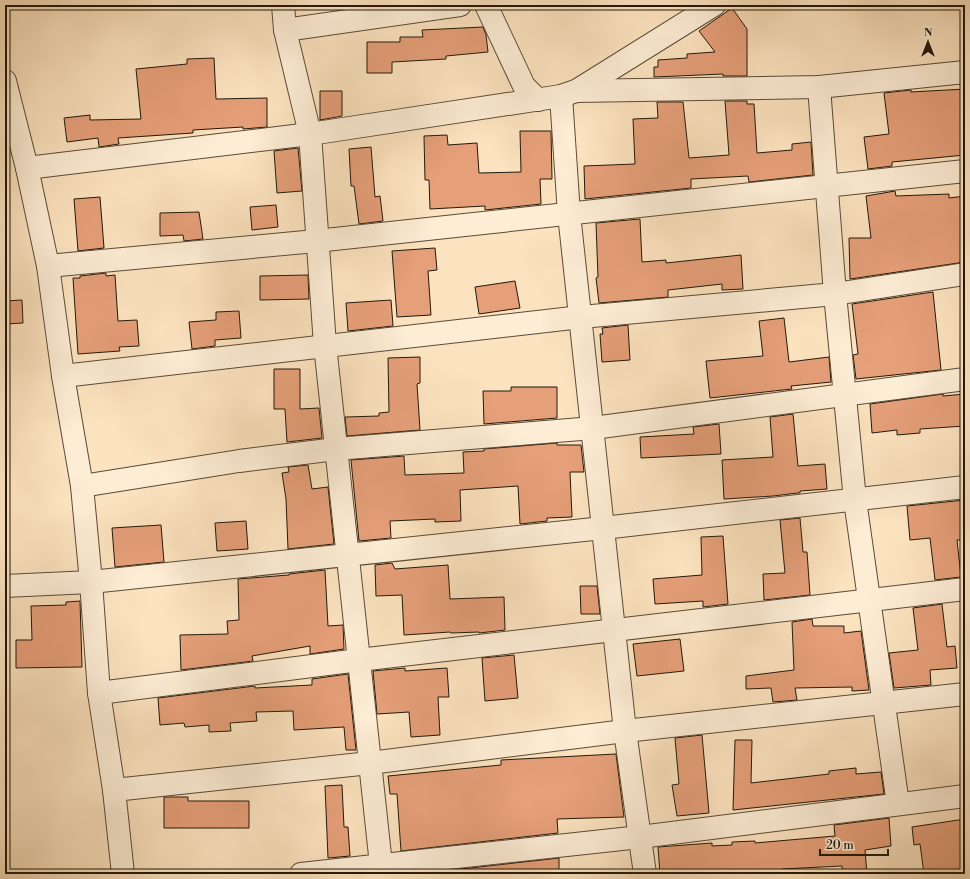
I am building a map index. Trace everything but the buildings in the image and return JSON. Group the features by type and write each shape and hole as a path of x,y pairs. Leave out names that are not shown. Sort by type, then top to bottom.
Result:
{"street":[{"path":"284,5 285,30 310,134 315,187 316,241 325,345 382,869"},
{"path":"285,30 460,5"},
{"path":"486,5 524,86 538,100"},
{"path":"568,94 683,13 714,5"},
{"path":"27,168 310,134 538,100 568,94 818,87 965,72"},
{"path":"5,81 27,168 48,266 63,376 82,486 99,693 114,790 123,874"},
{"path":"818,87 854,500 898,804"},
{"path":"568,94 569,214 625,731 645,874"},
{"path":"48,266 316,241 965,171"},
{"path":"63,376 581,317 835,294 965,274"},
{"path":"82,486 239,461 336,449 593,428 965,379"},
{"path":"5,586 91,582 603,528 965,487"},
{"path":"99,693 359,660 868,599 965,589"},
{"path":"114,790 370,763 625,731 965,694"},
{"path":"301,874 382,869 965,796"}]}
